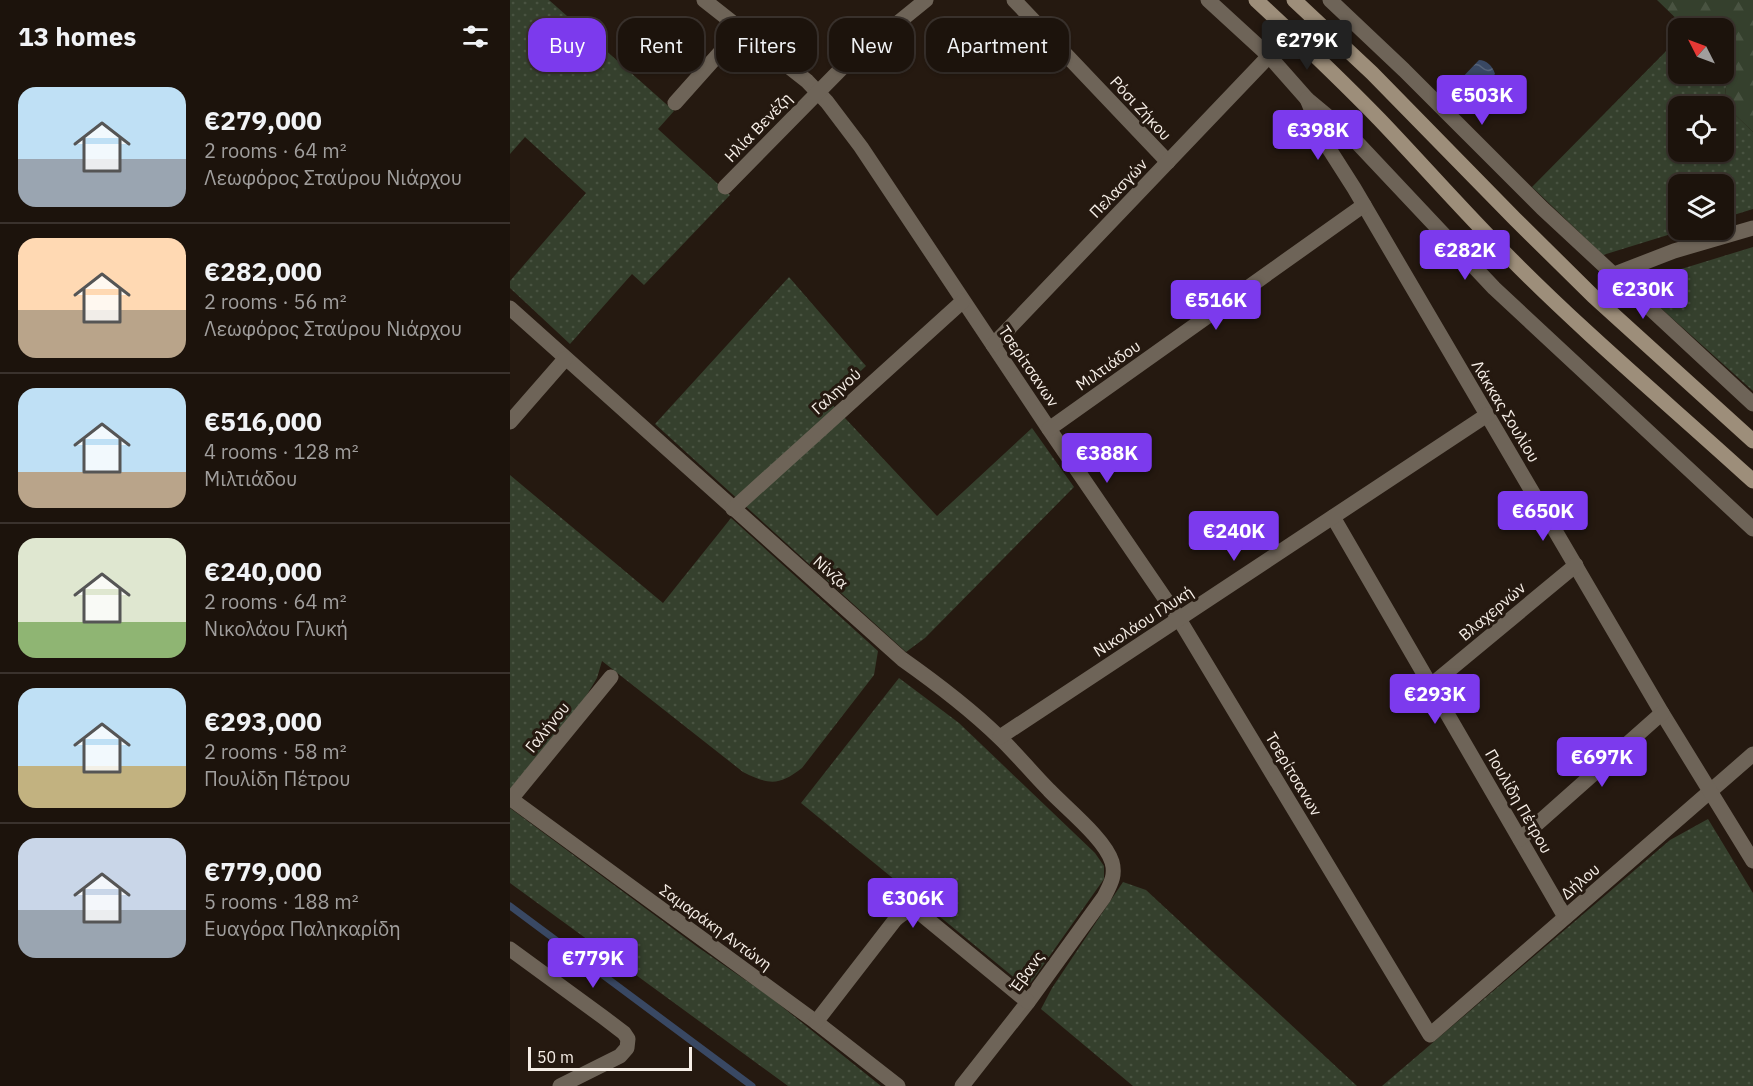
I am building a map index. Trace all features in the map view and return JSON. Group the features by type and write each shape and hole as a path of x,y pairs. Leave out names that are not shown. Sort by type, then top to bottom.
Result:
{"main road":[{"path":"1256,0 1364,104 1539,287 1753,481"},
{"path":"1294,0 1371,73 1593,296 1753,441"}],"street":[{"name":"Τσερίτσανων","path":"704,0 727,18"},
{"name":"Ηλία Βενέζη","path":"725,187 817,92 926,0"},
{"name":"Ρόσι Ζήκου","path":"1014,0 1168,162"},
{"path":"1208,0 1269,56 1307,99 1349,134 1494,288 1753,529"},
{"path":"1330,0 1404,70 1501,168 1753,404"},
{"name":"Πελασγών","path":"993,345 1269,56"},
{"path":"675,103 716,57"},
{"name":"Τσερίτσανων","path":"796,72 817,92 861,147 1179,619 1430,1035"},
{"name":"Λάκκας Σουλίου","path":"1307,99 1324,141 1364,205 1662,713 1753,861"},
{"name":"Μιλτιάδου","path":"1049,429 1364,205"},
{"path":"1612,274 1674,251 1753,228"},
{"name":"Γαληνού","path":"733,508 963,301"},
{"name":"Νίνζα","path":"510,308 902,659 936,683 1000,737 1098,840 1109,855 1114,873"},
{"path":"510,422 566,358"},
{"name":"Νικολάου Γλυκή","path":"1000,737 1487,415"},
{"name":"Πουλίδη Πέτρου","path":"1333,517 1566,917"},
{"name":"Βλαχερνών","path":"1430,686 1576,565"},
{"name":"Γαλήνου","path":"511,799 611,677"},
{"path":"1520,838 1662,713"},
{"name":"Δήλου","path":"1430,1035 1753,754"},
{"name":"Σαμαράκη Αντώνη","path":"511,799 816,1022 898,1086"},
{"name":"Έβανς","path":"962,1086 1028,1002 1104,897 1114,873"},
{"path":"816,1022 895,920 902,913 910,911 921,914 1028,1002"},
{"path":"510,949 603,1017 628,1039 627,1048 620,1056 560,1086"}],"green space":[{"path":"510,0 549,0 569,18 528,18 528,72 606,72 606,51 618,61 618,72 630,72 674,111 658,129 730,195 644,285 632,274 570,344 510,288 510,281 586,193 525,137 510,154"},
{"path":"1657,0 1753,0 1753,132 1734,114 1734,96 1725,96 1726,84 1734,84 1734,18 1676,18"},
{"path":"1668,49 1668,84 1726,84 1725,96 1668,96 1668,162 1734,162 1734,114 1753,132 1753,209 1734,215 1734,174 1668,174 1668,235 1603,255 1532,187"},
{"path":"1753,247 1753,391 1644,293 1645,284 1678,270"},
{"path":"789,277 866,366 829,401 937,516 1032,428 1074,487 925,638 906,652 655,424"},
{"path":"510,475 663,603 731,518 878,651 874,675 802,768 787,778 774,782 743,772 602,661 597,678 585,698 510,789"},
{"path":"899,678 959,723 1095,853 1104,866 1104,879 1027,988 801,803"},
{"path":"510,808 699,948 770,997 881,1086 788,1086 510,883"},
{"path":"1708,819 1753,893 1753,1086 1382,1086 1670,840"},
{"path":"1123,882 1146,890 1357,1086 1133,1086 1041,1009 1052,988"}],"water":[{"path":"1479,60 1489,64 1495,74 1473,97 1469,95 1457,108 1448,99 1460,84 1458,82"}],"waterway":[{"path":"510,906 752,1086"}]}
